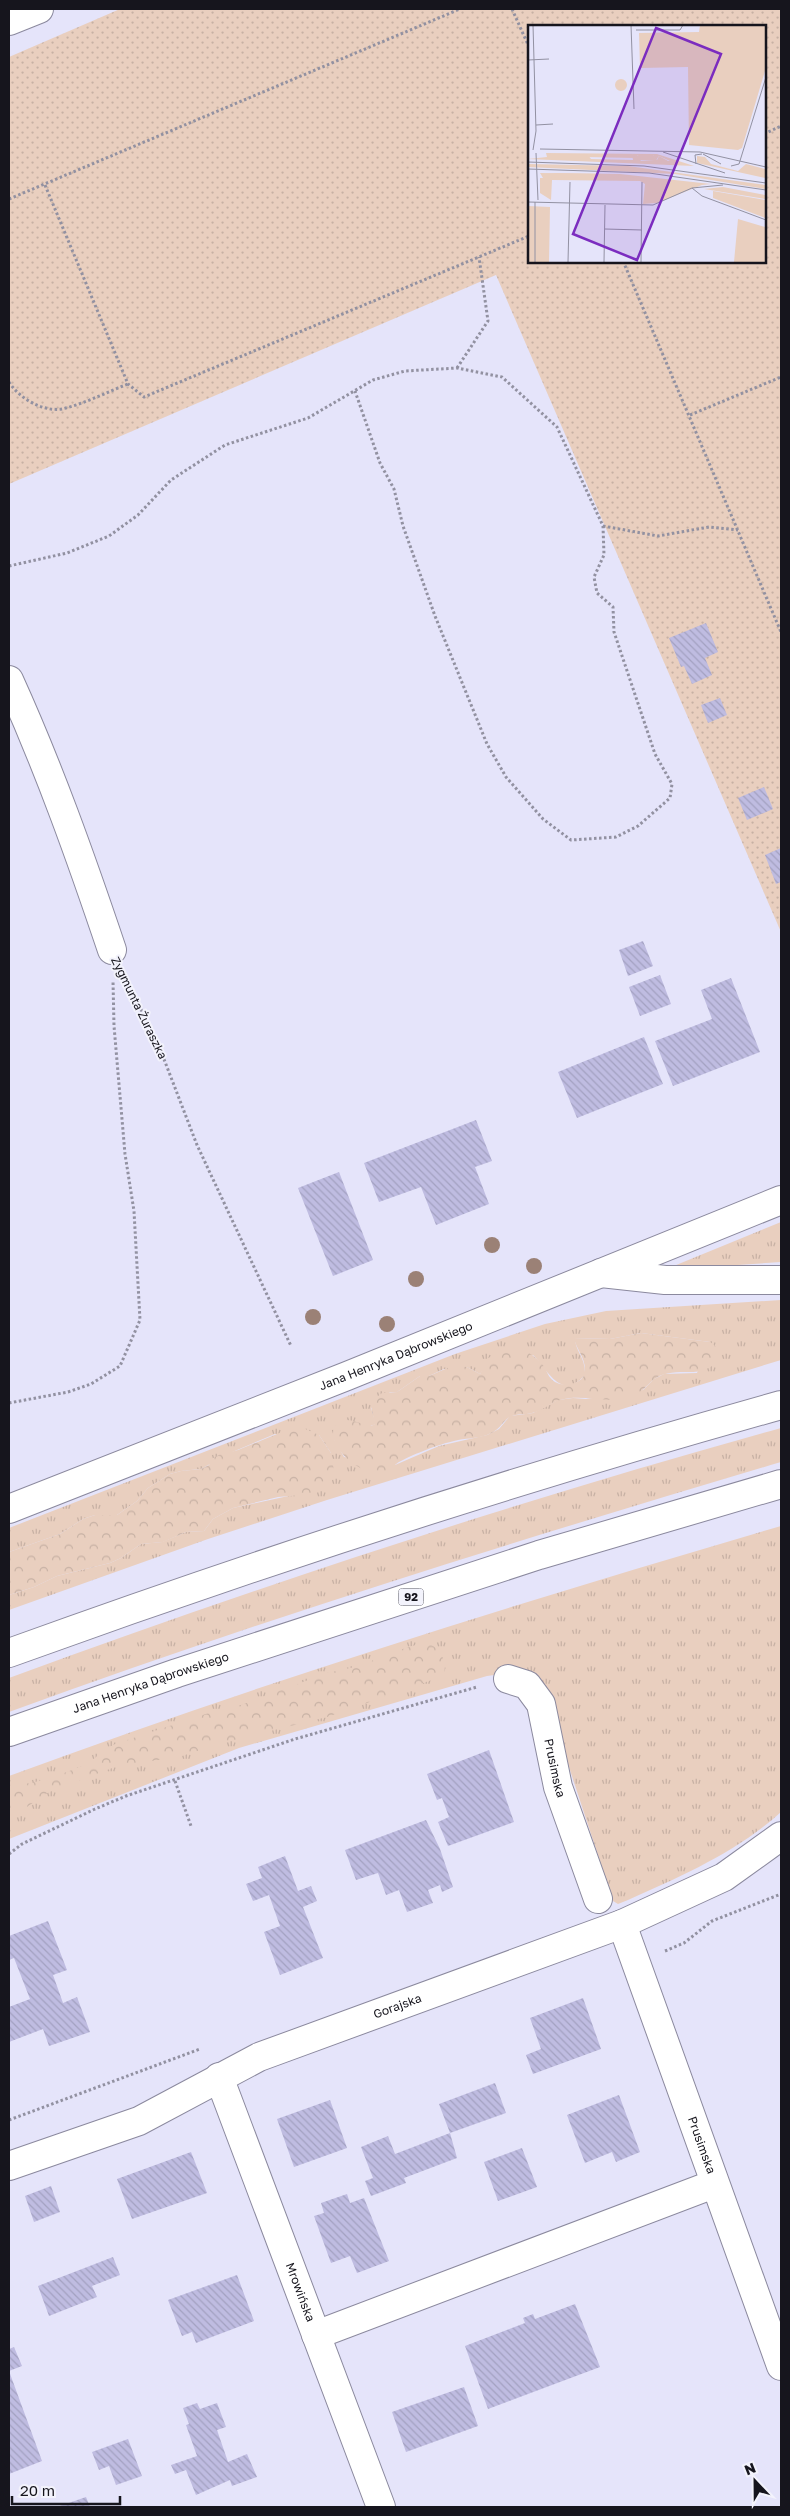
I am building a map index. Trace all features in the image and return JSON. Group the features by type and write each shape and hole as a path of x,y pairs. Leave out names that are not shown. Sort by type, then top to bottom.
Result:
{"street":[{"name":"Zygmunta Żuraszka","path":"9,680 41,751 112,950"},
{"name":"Jana Henryka Dąbrowskiego","path":"9,1509 781,1200"},
{"path":"601,1273 665,1280 781,1280"},
{"path":"9,1653 220,1578 441,1506 781,1405"},
{"name":"Jana Henryka Dąbrowskiego","path":"9,1732 177,1673 511,1564 781,1484"},
{"name":"Prusimska","path":"508,1680 527,1685 541,1704 558,1786 598,1898"},
{"name":"Gorajska","path":"9,2166 139,2121 259,2057 622,1924 724,1877 781,1836"},
{"name":"Prusimska","path":"622,1924 638,1964 714,2184 781,2366"},
{"name":"Mrowińska","path":"219,2077 380,2507"},
{"path":"316,2335 714,2184"}],"path":[{"path":"9,199 460,9"},
{"path":"512,9 528,45"},
{"path":"765,134 781,126"},
{"path":"45,185 128,384 144,397 528,236"},
{"path":"457,368 488,321 478,257"},
{"path":"623,262 780,624 781,632"},
{"path":"9,566 68,553 109,536 138,515 171,480 225,444 308,418 373,380 405,371 457,368 502,377 557,427 604,526 604,555 594,576 597,593 613,606 614,632 655,754 672,784 670,798 638,826 616,837 571,840 542,819 506,778 487,744 435,616 403,526 394,489 380,463 355,391"},
{"path":"690,415 781,378"},
{"path":"9,382 16,393 39,406 61,409 128,384"},
{"path":"604,526 658,536 709,527 738,530"},
{"path":"9,1403 68,1392 92,1384 120,1366 140,1320 134,1211 125,1154 114,1026 112,950"},
{"name":"Zygmunta Żuraszka","path":"112,950 157,1041 197,1145 237,1234 285,1329 291,1346"},
{"path":"9,1854 22,1844 95,1808 295,1739 494,1682 508,1680"},
{"path":"175,1781 191,1826"},
{"path":"638,1964 684,1942 712,1921 781,1894"}],"green space":[{"path":"120,9 781,9 781,932 496,275 9,484 9,57"},
{"path":"781,1222 781,1262 664,1270"},
{"path":"781,1300 781,1360 327,1500 208,1539 9,1610 9,1595 34,1587 57,1576 110,1563 141,1544 162,1542 186,1532 204,1531 213,1519 233,1508 293,1495 331,1453 319,1435 275,1434 230,1453 201,1469 170,1474 148,1488 137,1501 117,1515 95,1515 83,1519 60,1534 9,1552 9,1528 455,1354 545,1324 606,1311","holes":["641,1333 710,1342 697,1373 664,1374 654,1379 643,1390 586,1399 558,1400 533,1413 510,1416 499,1429 487,1435 439,1446 395,1465 344,1457 334,1439 376,1424 371,1408 390,1392 397,1392 420,1376 429,1376 444,1369 467,1367 480,1374 483,1370 533,1355 556,1381 569,1385 576,1383 585,1375 584,1364 575,1343 575,1338 610,1339"]},
{"path":"641,1333 710,1342 719,1352 719,1357 706,1370 661,1375 642,1391 625,1398 606,1400 569,1398 556,1401 536,1412 513,1416 487,1435 448,1442 420,1452 406,1458 382,1473 373,1473 352,1463 336,1445 333,1436 334,1428 341,1421 352,1421 371,1426 375,1424 370,1402 382,1393 397,1392 420,1376 429,1376 452,1366 467,1367 480,1374 489,1357 505,1352 523,1351 539,1361 555,1382 569,1384 579,1381 585,1370 584,1361 574,1338 610,1339"},
{"path":"303,1428 319,1435 331,1453 334,1471 332,1480 320,1491 313,1494 278,1497 233,1508 213,1519 204,1531 186,1532 163,1542 141,1544 110,1563 57,1576 34,1587 9,1595 9,1552 60,1534 83,1519 95,1515 117,1515 137,1501 148,1488 170,1474 201,1469 209,1465 213,1458 219,1455 238,1450 289,1429"},
{"path":"781,1428 781,1462 587,1520 297,1612 9,1712 9,1678 200,1610 392,1545 586,1484"},
{"path":"781,1526 781,1812 746,1839 708,1862 628,1900 618,1904 613,1901 545,1694 502,1674 487,1676 239,1748 9,1839 9,1776 200,1708 393,1644"},
{"path":"419,1644 431,1645 441,1654 445,1668 443,1676 327,1717 218,1744 182,1756 115,1767 49,1792 9,1819 9,1785 32,1783 67,1772 91,1762 101,1752 115,1744 227,1707 241,1705 327,1673 364,1665 383,1655"}],"building":[{"path":"706,623 718,652 705,658 712,675 692,684 684,666 681,667 669,638"},
{"path":"720,698 727,715 708,723 701,705"},
{"path":"764,787 773,809 747,820 738,798"},
{"path":"781,848 781,882 776,884 765,855"},
{"path":"643,941 653,966 628,976 619,950"},
{"path":"660,975 671,1004 640,1016 629,987"},
{"path":"731,978 760,1052 673,1086 655,1041 712,1019 701,990"},
{"path":"644,1037 663,1084 577,1118 558,1072"},
{"path":"476,1120 492,1161 475,1167 489,1204 436,1225 421,1187 379,1202 364,1163"},
{"path":"339,1172 373,1260 333,1276 298,1188"},
{"path":"489,1750 514,1822 448,1846 438,1822 449,1817 442,1798 437,1800 427,1774"},
{"path":"426,1820 440,1849 453,1887 442,1892 440,1885 428,1890 433,1903 407,1912 399,1890 386,1895 378,1873 356,1880 345,1850"},
{"path":"285,1856 298,1891 311,1886 317,1901 303,1907 323,1958 280,1975 264,1932 280,1926 269,1895 253,1901 246,1884 262,1878 258,1867"},
{"path":"48,1921 67,1970 53,1975 63,2003 77,1997 90,2032 49,2046 43,2029 9,2042 9,2007 30,1999 14,1958 9,1960 9,1936"},
{"path":"583,1998 601,2049 533,2074 526,2055 541,2049 530,2018"},
{"path":"495,2083 506,2113 450,2133 439,2104"},
{"path":"619,2095 640,2152 616,2162 612,2152 585,2163 567,2115"},
{"path":"330,2100 347,2148 294,2167 277,2119"},
{"path":"450,2133 457,2158 404,2178 406,2183 371,2196 365,2181 373,2178 361,2147 388,2136 395,2154"},
{"path":"522,2148 537,2187 498,2201 484,2162"},
{"path":"191,2152 207,2193 132,2219 117,2179"},
{"path":"51,2186 60,2212 34,2222 25,2196"},
{"path":"347,2194 350,2203 364,2198 389,2261 357,2273 350,2256 331,2263 314,2216 324,2213 321,2203"},
{"path":"113,2257 120,2275 92,2286 97,2297 49,2316 38,2286"},
{"path":"237,2275 254,2321 196,2343 192,2332 182,2336 168,2300"},
{"path":"575,2304 600,2367 488,2409 465,2346 525,2323 523,2318 533,2314 535,2319"},
{"path":"14,2347 22,2366 9,2371 9,2349"},
{"path":"9,2371 42,2461 9,2474"},
{"path":"464,2387 478,2426 406,2452 392,2412"},
{"path":"197,2403 200,2409 217,2403 226,2427 217,2430 228,2462 247,2454 257,2477 232,2486 230,2480 196,2495 186,2470 175,2474 171,2465 197,2456 186,2425 189,2424 183,2408"},
{"path":"128,2439 142,2476 116,2485 109,2466 99,2470 92,2452"},
{"path":"86,2497 90,2507 57,2507"}]}
